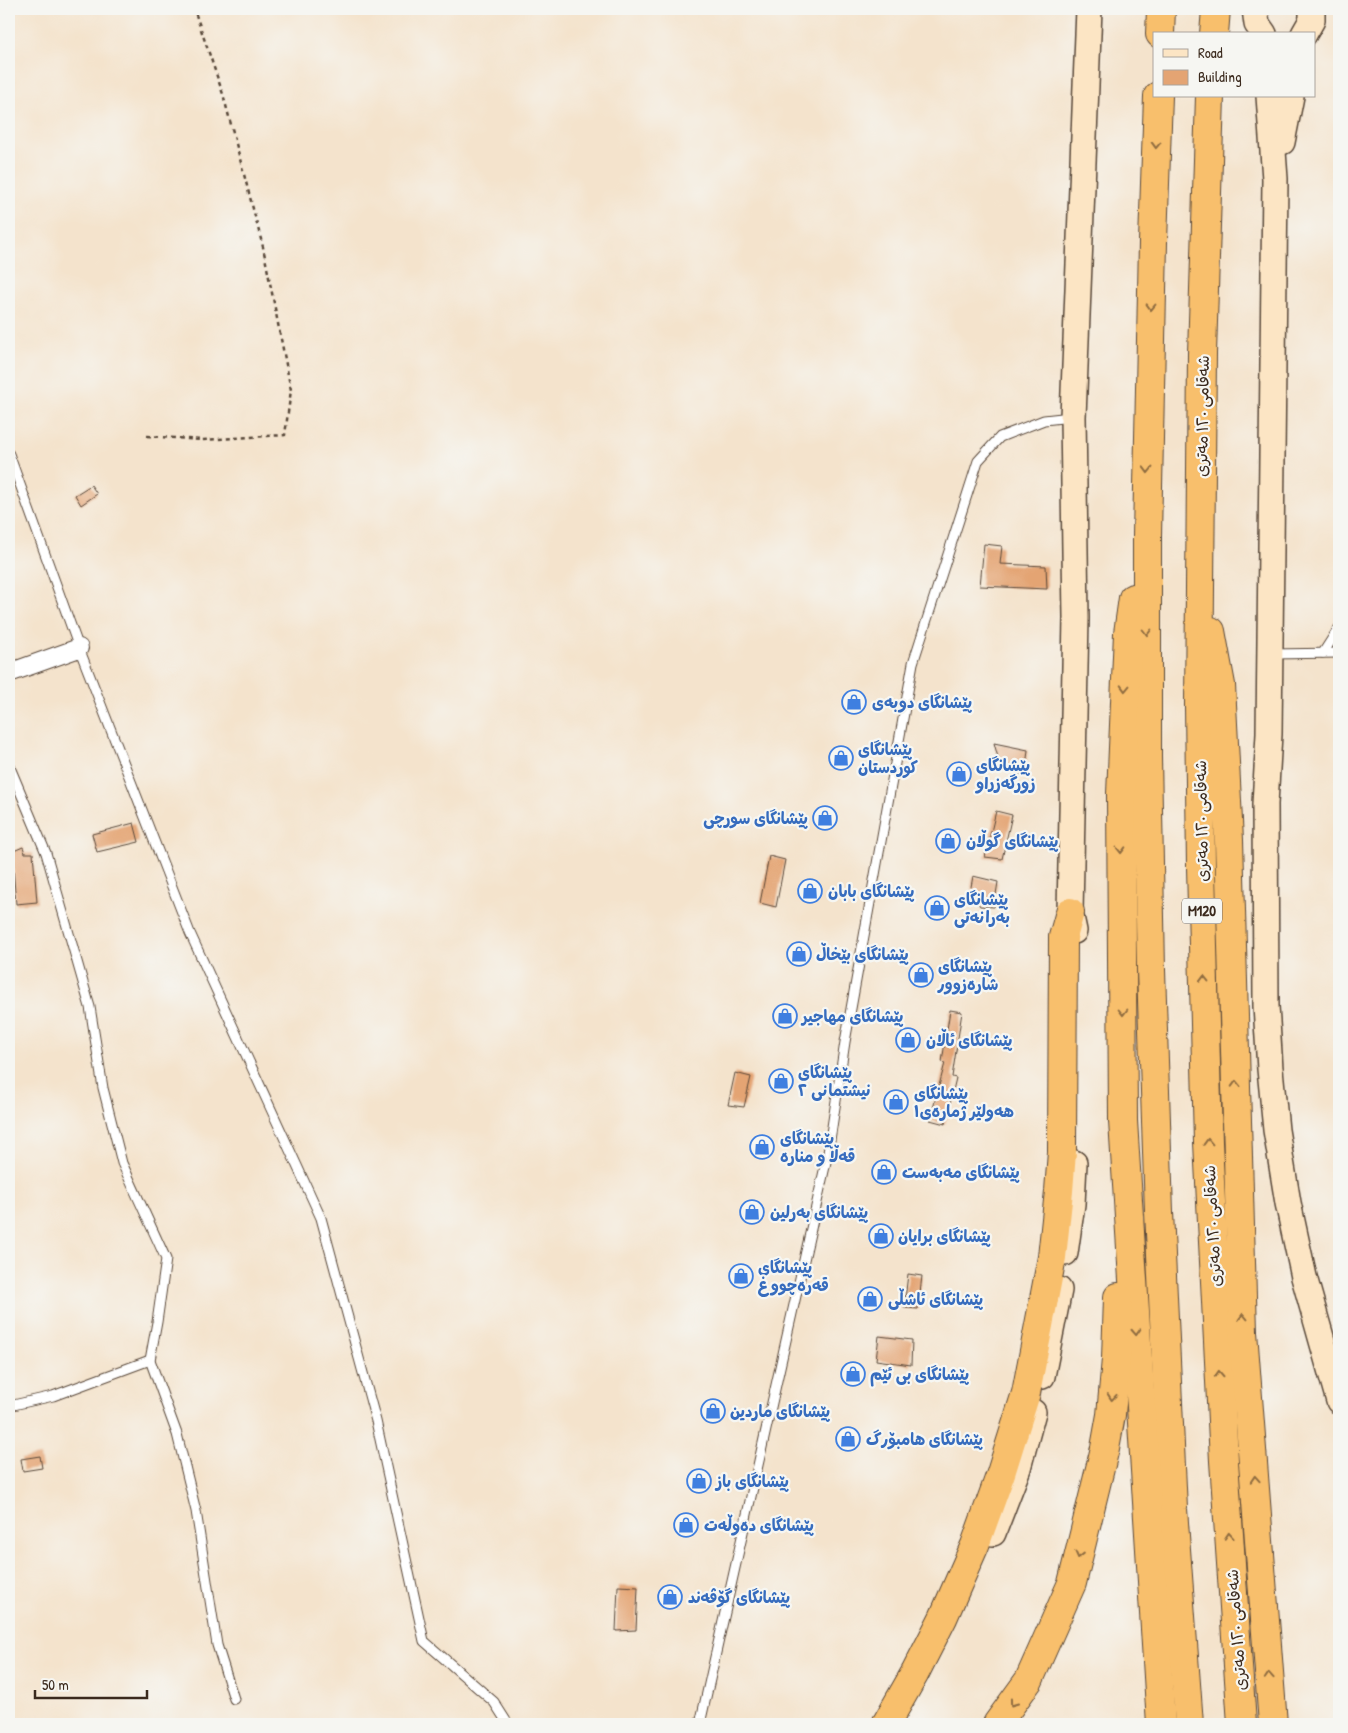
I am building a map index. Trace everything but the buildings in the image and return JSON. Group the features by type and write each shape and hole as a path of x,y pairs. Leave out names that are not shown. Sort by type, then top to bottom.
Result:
{"highway":[{"path":"1214,32 1216,9"},
{"path":"1158,98 1153,232 1147,536 1147,786 1159,1212 1173,1509 1189,1724"},
{"name":"شەقامی ١٢٠ مەتری","path":"1210,98 1202,354 1199,705 1201,877 1208,1142 1224,1461 1242,1724"},
{"path":"1208,163 1224,98"},
{"path":"997,1724 1029,1680 1072,1583 1111,1415 1116,1359 1124,1121 1120,794 1128,634 1134,585 1147,536"},
{"path":"1200,591 1213,638 1221,685 1229,850 1243,1332 1273,1724"},
{"path":"886,1724 943,1618 975,1545 1001,1473 1026,1393 1052,1257 1059,1191 1062,1152 1063,937 1070,912"},
{"path":"1124,1121 1162,1724"}],"street":[{"path":"902,1724 952,1630 986,1551 1018,1468 1051,1337 1064,1261 1072,1195 1076,938 1070,912 1076,618 1073,417 1089,9"},
{"path":"1269,98 1275,179 1270,654 1265,804 1266,1006 1276,1130 1288,1203 1304,1277 1339,1401"},
{"path":"1275,179 1291,98"},
{"path":"9,673 78,648"},
{"path":"1268,734 1274,803 1281,1026 1289,1116 1301,1197 1339,1350"}],"lane":[{"path":"700,1724 828,1153 845,1042 913,663 978,461 1000,436 1044,420 1073,417"},
{"path":"9,454 78,648 190,933 321,1218 376,1421 424,1641 494,1702 508,1724"},
{"path":"1323,654 1339,628"},
{"path":"1270,654 1339,653"},
{"path":"9,765 46,853 87,998 104,1088 122,1163 166,1259 150,1360 178,1434 196,1511 217,1645 234,1699"},
{"path":"9,1406 53,1396 150,1360"}],"path":[{"path":"147,436 202,440 285,435 291,390 263,247 223,94 194,9"}],"place":[{"name":"پێشانگای دوبەی","path":"854,702"},
{"name":"پێشانگای کوردستان","path":"841,758"},
{"name":"پێشانگای زورگەزراو","path":"959,774"},
{"name":"پێشانگای سورچی","path":"825,818"},
{"name":"پێشانگای گوڵان","path":"948,841"},
{"name":"پێشانگای بابان","path":"810,891"},
{"name":"پێشانگای بەرانەتی","path":"937,908"},
{"name":"پێشانگای بێخاڵ","path":"799,954"},
{"name":"پێشانگای شارەزوور","path":"921,975"},
{"name":"پێشانگای مهاجیر","path":"785,1016"},
{"name":"پێشانگای ئاڵان","path":"908,1040"},
{"name":"پێشانگای نیشتمانی ٢","path":"781,1081"},
{"name":"پێشانگای هەولێر ژمارەی١","path":"896,1102"},
{"name":"پێشانگای قەڵا و منارە","path":"762,1147"},
{"name":"پێشانگای مەبەست","path":"884,1172"},
{"name":"پێشانگای بەرلین","path":"752,1212"},
{"name":"پێشانگای برایان","path":"881,1236"},
{"name":"پێشانگای قەرەچووغ","path":"741,1276"},
{"name":"پێشانگای ئاشڵی","path":"870,1299"},
{"name":"پێشانگای بی ئێم","path":"853,1374"},
{"name":"پێشانگای ماردين","path":"713,1411"},
{"name":"پێشانگای هامبۆرگ","path":"848,1439"},
{"name":"پێشانگای باز","path":"699,1481"},
{"name":"پێشانگای دەوڵەت","path":"686,1525"},
{"name":"پێشانگای گۆڤەند","path":"670,1597"}]}
